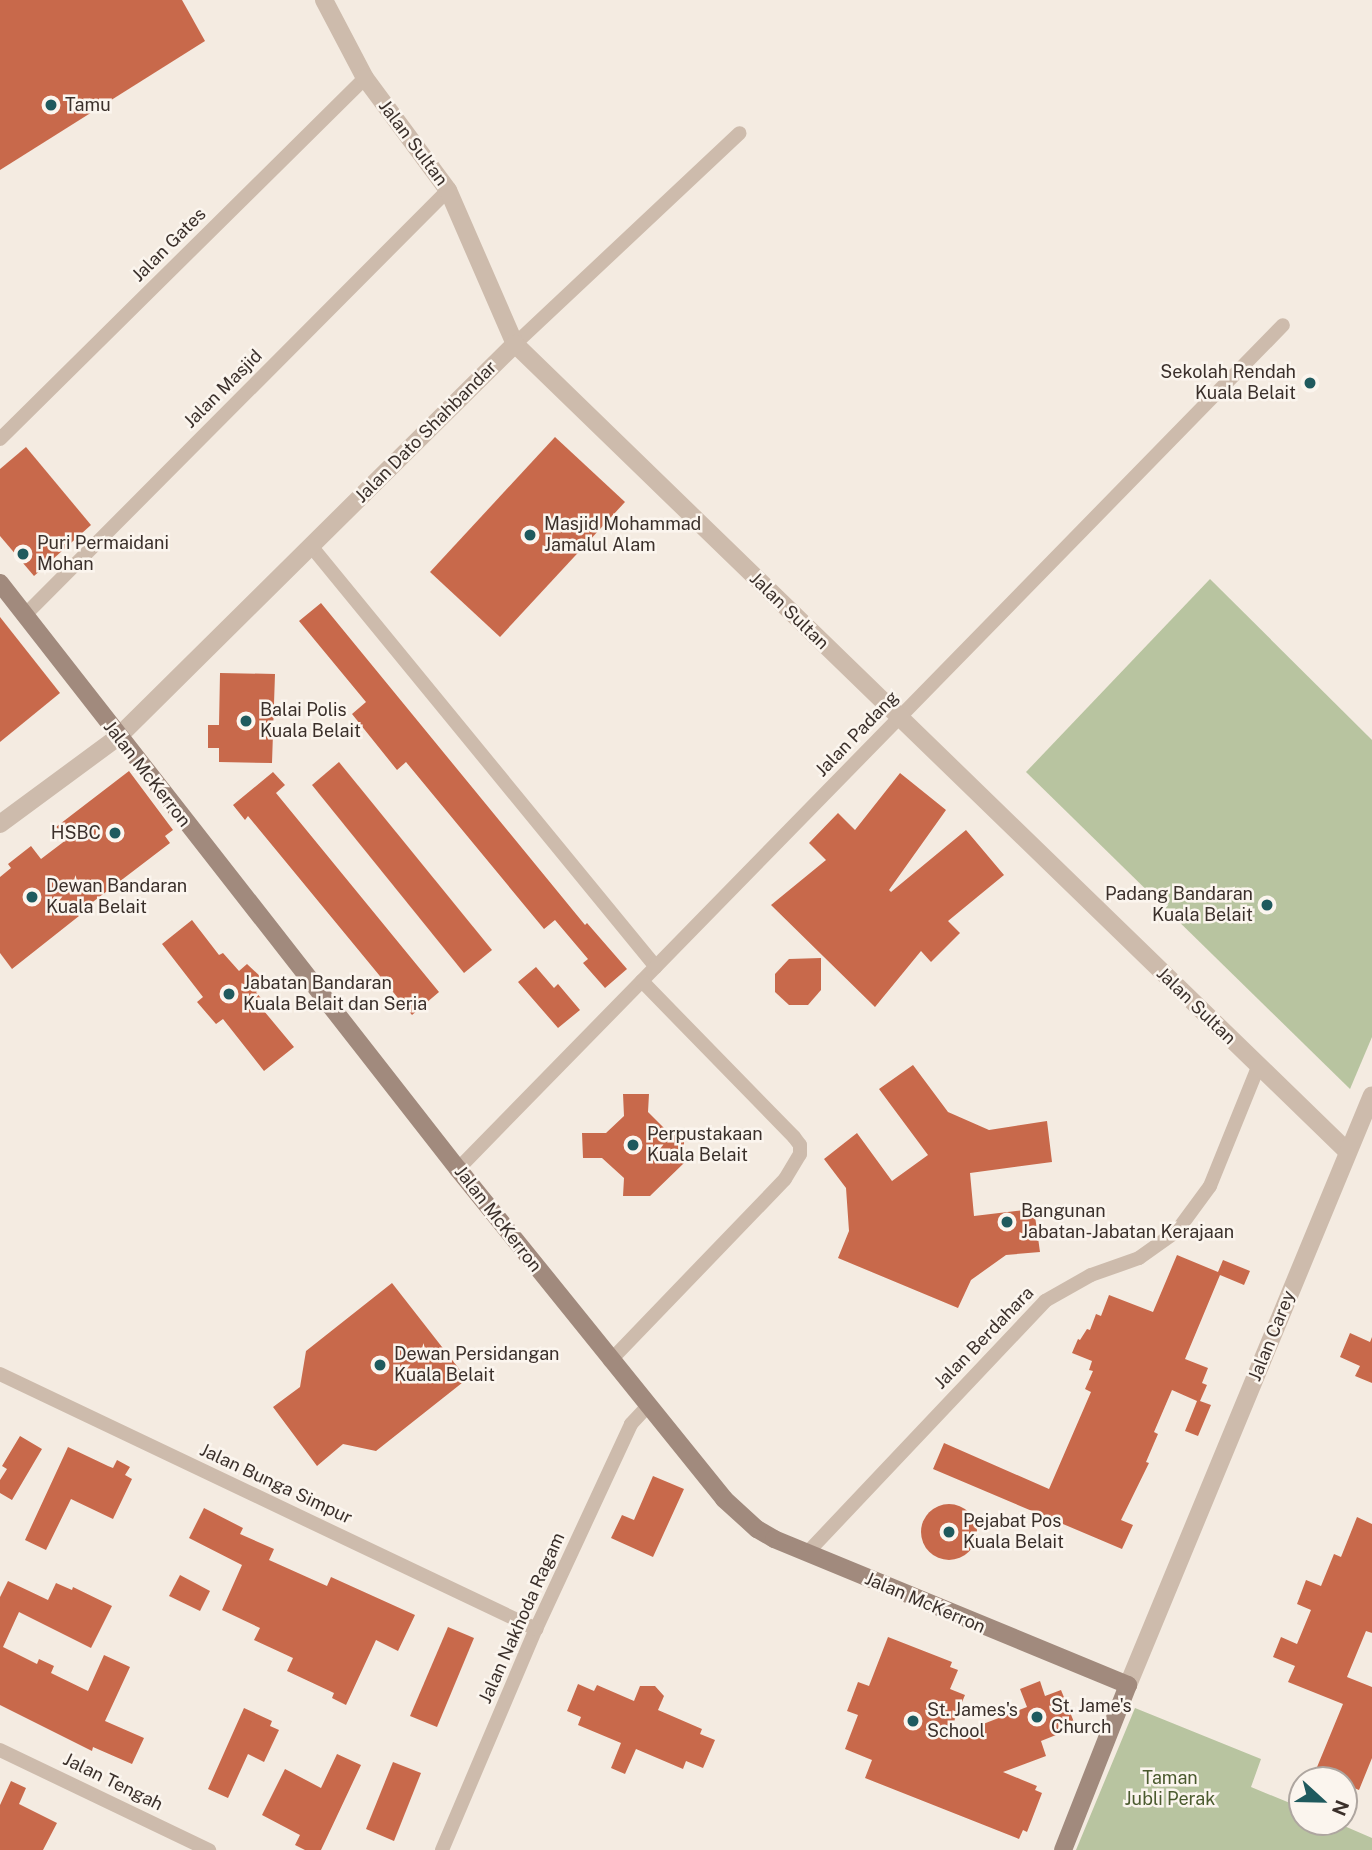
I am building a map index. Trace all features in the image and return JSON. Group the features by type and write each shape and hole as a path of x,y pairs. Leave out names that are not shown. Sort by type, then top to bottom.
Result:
{"main road":[{"name":"Jalan McKerron","path":"0,583 118,737 610,1361 737,1512 766,1535 1128,1685"},
{"path":"1063,1850 1128,1685"}],"street":[{"name":"Jalan Sultan","path":"324,0 365,78 448,190 515,344 1348,1152"},
{"name":"Jalan Gates","path":"0,439 365,78"},
{"name":"Jalan Dato Shahbandar","path":"0,824 118,737 515,344 740,134"},
{"name":"Jalan Masjid","path":"24,616 448,190"},
{"name":"Jalan Padang","path":"458,1169 1283,326"},
{"path":"310,546 656,967"},
{"path":"610,1361 785,1179 800,1154 800,1144 794,1137 642,981"},
{"name":"Jalan Berdahara","path":"807,1553 1045,1301 1091,1275 1139,1258 1177,1231 1210,1186 1258,1067"},
{"name":"Jalan Carey","path":"1128,1685 1372,1095"},
{"name":"Jalan Bunga Simpur","path":"0,1374 536,1629"},
{"name":"Jalan Nakhoda Ragam","path":"442,1850 536,1629 631,1424 647,1407"},
{"name":"Jalan Tengah","path":"0,1750 209,1850"}],"green space":[{"name":"Padang Bandaran Kuala Belait","path":"1210,579 1372,740 1372,1037 1350,1089 1026,772"},
{"name":"Taman Jubli Perak","path":"1135,1708 1261,1759 1251,1787 1288,1802 1288,1836 1358,1836 1358,1832 1372,1838 1372,1850 1076,1850"}],"building":[{"name":"Tamu","path":"0,0 182,0 205,41 0,170"},
{"path":"555,437 625,502 500,637 430,572"},
{"path":"26,447 91,525 34,576 0,536 0,469"},
{"path":"321,603 585,925 587,923 627,969 605,988 583,963 588,959 555,920 544,929 406,762 397,770 352,714 366,702 299,621"},
{"path":"0,617 60,693 0,742"},
{"name":"Balai Polis Kuala Belait","path":"220,673 275,674 272,763 219,762 219,748 208,748 208,725 219,725"},
{"path":"339,762 492,950 464,973 312,785"},
{"path":"129,771 173,830 165,836 170,843 77,914 79,916 12,969 0,953 0,877 11,868 8,864 31,846 41,859 66,840 56,827"},
{"path":"273,772 285,785 276,793 439,992 412,1015 248,816 245,820 233,805"},
{"path":"900,773 946,810 889,890 891,892 966,830 1004,875 948,921 960,933 931,962 921,951 875,1007 771,905 826,860 809,843 838,813 855,830"},
{"name":"Jabatan Bandaran Kuala Belait dan Seria","path":"192,920 219,955 223,953 239,971 247,964 262,978 264,986 256,992 268,1007 264,1011 294,1047 264,1071 223,1019 216,1024 197,1002 203,997 162,944"},
{"path":"821,958 821,990 808,1005 789,1005 775,992 775,974 789,959"},
{"path":"536,967 554,988 558,984 580,1010 558,1028 518,982"},
{"path":"913,1065 948,1112 989,1130 1047,1121 1052,1162 970,1173 974,1216 1034,1209 1040,1252 1006,1255 971,1280 958,1308 838,1258 849,1231 846,1188 824,1159 857,1133 892,1181 928,1155 879,1089"},
{"name":"Perpustakaan Kuala Belait","path":"623,1094 649,1094 648,1112 667,1131 684,1132 684,1163 650,1196 623,1196 624,1178 602,1158 583,1158 582,1133 606,1133 624,1116"},
{"path":"1177,1255 1218,1272 1223,1260 1250,1271 1244,1285 1220,1275 1185,1359 1208,1368 1202,1383 1207,1385 1200,1401 1211,1405 1198,1436 1185,1431 1197,1401 1172,1390 1154,1432 1158,1434 1146,1462 1149,1463 1121,1520 1133,1525 1122,1549 933,1469 944,1443 1049,1489 1091,1392 1085,1389 1093,1371 1089,1370 1092,1361 1072,1353 1078,1339 1080,1340 1087,1329 1090,1330 1096,1314 1101,1316 1109,1295 1153,1312"},
{"name":"Dewan Persidangan Kuala Belait","path":"392,1283 467,1379 376,1451 343,1444 317,1466 273,1407 300,1387 306,1351"},
{"path":"1350,1333 1370,1342 1372,1337 1372,1383 1355,1376 1360,1366 1340,1357"},
{"path":"20,1436 42,1449 12,1500 0,1493 0,1480 7,1469 2,1466"},
{"path":"68,1447 113,1468 117,1460 130,1467 125,1475 132,1479 113,1519 71,1499 46,1550 25,1540"},
{"path":"653,1476 684,1489 653,1557 611,1538 622,1515 634,1520"},
{"name":"Pejabat Pos Kuala Belait","path":"949,1504 960,1506 969,1512 975,1521 975,1543 969,1552 960,1558 949,1560 938,1558 929,1552 923,1543 921,1532 923,1521 929,1512 938,1506"},
{"path":"204,1508 243,1528 240,1534 274,1549 269,1560 327,1586 331,1577 415,1615 398,1651 376,1640 346,1705 332,1698 334,1693 287,1671 293,1658 254,1640 260,1628 222,1610 242,1565 189,1538"},
{"path":"1357,1517 1372,1524 1372,1633 1366,1631 1347,1677 1372,1687 1372,1758 1359,1790 1358,1766 1317,1766 1343,1704 1288,1682 1295,1666 1273,1657 1281,1637 1297,1644 1311,1610 1297,1604 1306,1580 1321,1586 1334,1554 1341,1557"},
{"path":"180,1575 210,1591 200,1611 169,1596"},
{"path":"8,1581 48,1600 56,1583 72,1590 73,1587 112,1606 91,1648 19,1612 3,1647 37,1664 39,1659 54,1666 51,1673 88,1691 104,1655 130,1667 105,1721 144,1738 132,1764 93,1747 92,1751 0,1705 0,1597"},
{"path":"448,1627 474,1638 437,1727 410,1716"},
{"name":"St. James's School","path":"888,1637 952,1662 950,1667 958,1670 950,1689 965,1695 947,1738 1027,1707 1020,1689 1040,1681 1045,1696 1061,1690 1076,1727 1041,1741 1046,1756 1003,1772 1037,1786 1035,1790 1042,1793 1027,1832 1023,1830 1019,1839 865,1778 872,1760 845,1749 858,1715 847,1711 858,1682 869,1686"},
{"path":"578,1684 594,1691 597,1685 634,1701 640,1686 655,1686 664,1696 658,1710 702,1729 700,1734 715,1740 703,1768 686,1761 683,1769 636,1749 625,1774 611,1768 621,1743 578,1725 581,1717 567,1711"},
{"path":"244,1708 272,1721 270,1726 279,1730 264,1762 248,1754 228,1798 208,1789"},
{"path":"337,1754 361,1765 321,1850 305,1850 295,1845 300,1835 262,1815 285,1769 321,1788"},
{"path":"393,1762 421,1773 394,1841 366,1829"},
{"path":"11,1781 26,1788 19,1804 57,1823 43,1850 0,1850 0,1805"}],"place":[{"name":"Tamu","path":"51,105"},
{"name":"Sekolah Rendah Kuala Belait","path":"1310,383"},
{"name":"Masjid Mohammad Jamalul Alam","path":"530,535"},
{"name":"Puri Permaidani Mohan","path":"23,554"},
{"name":"Balai Polis Kuala Belait","path":"246,721"},
{"name":"HSBC","path":"115,833"},
{"name":"Dewan Bandaran Kuala Belait","path":"32,897"},
{"name":"Padang Bandaran Kuala Belait","path":"1267,905"},
{"name":"Jabatan Bandaran Kuala Belait dan Seria","path":"229,994"},
{"name":"Perpustakaan Kuala Belait","path":"633,1145"},
{"name":"Bangunan Jabatan-Jabatan Kerajaan","path":"1007,1222"},
{"name":"Dewan Persidangan Kuala Belait","path":"380,1365"},
{"name":"Pejabat Pos Kuala Belait","path":"949,1532"},
{"name":"St. Jame's Church","path":"1037,1717"},
{"name":"St. James's School","path":"913,1721"}]}
